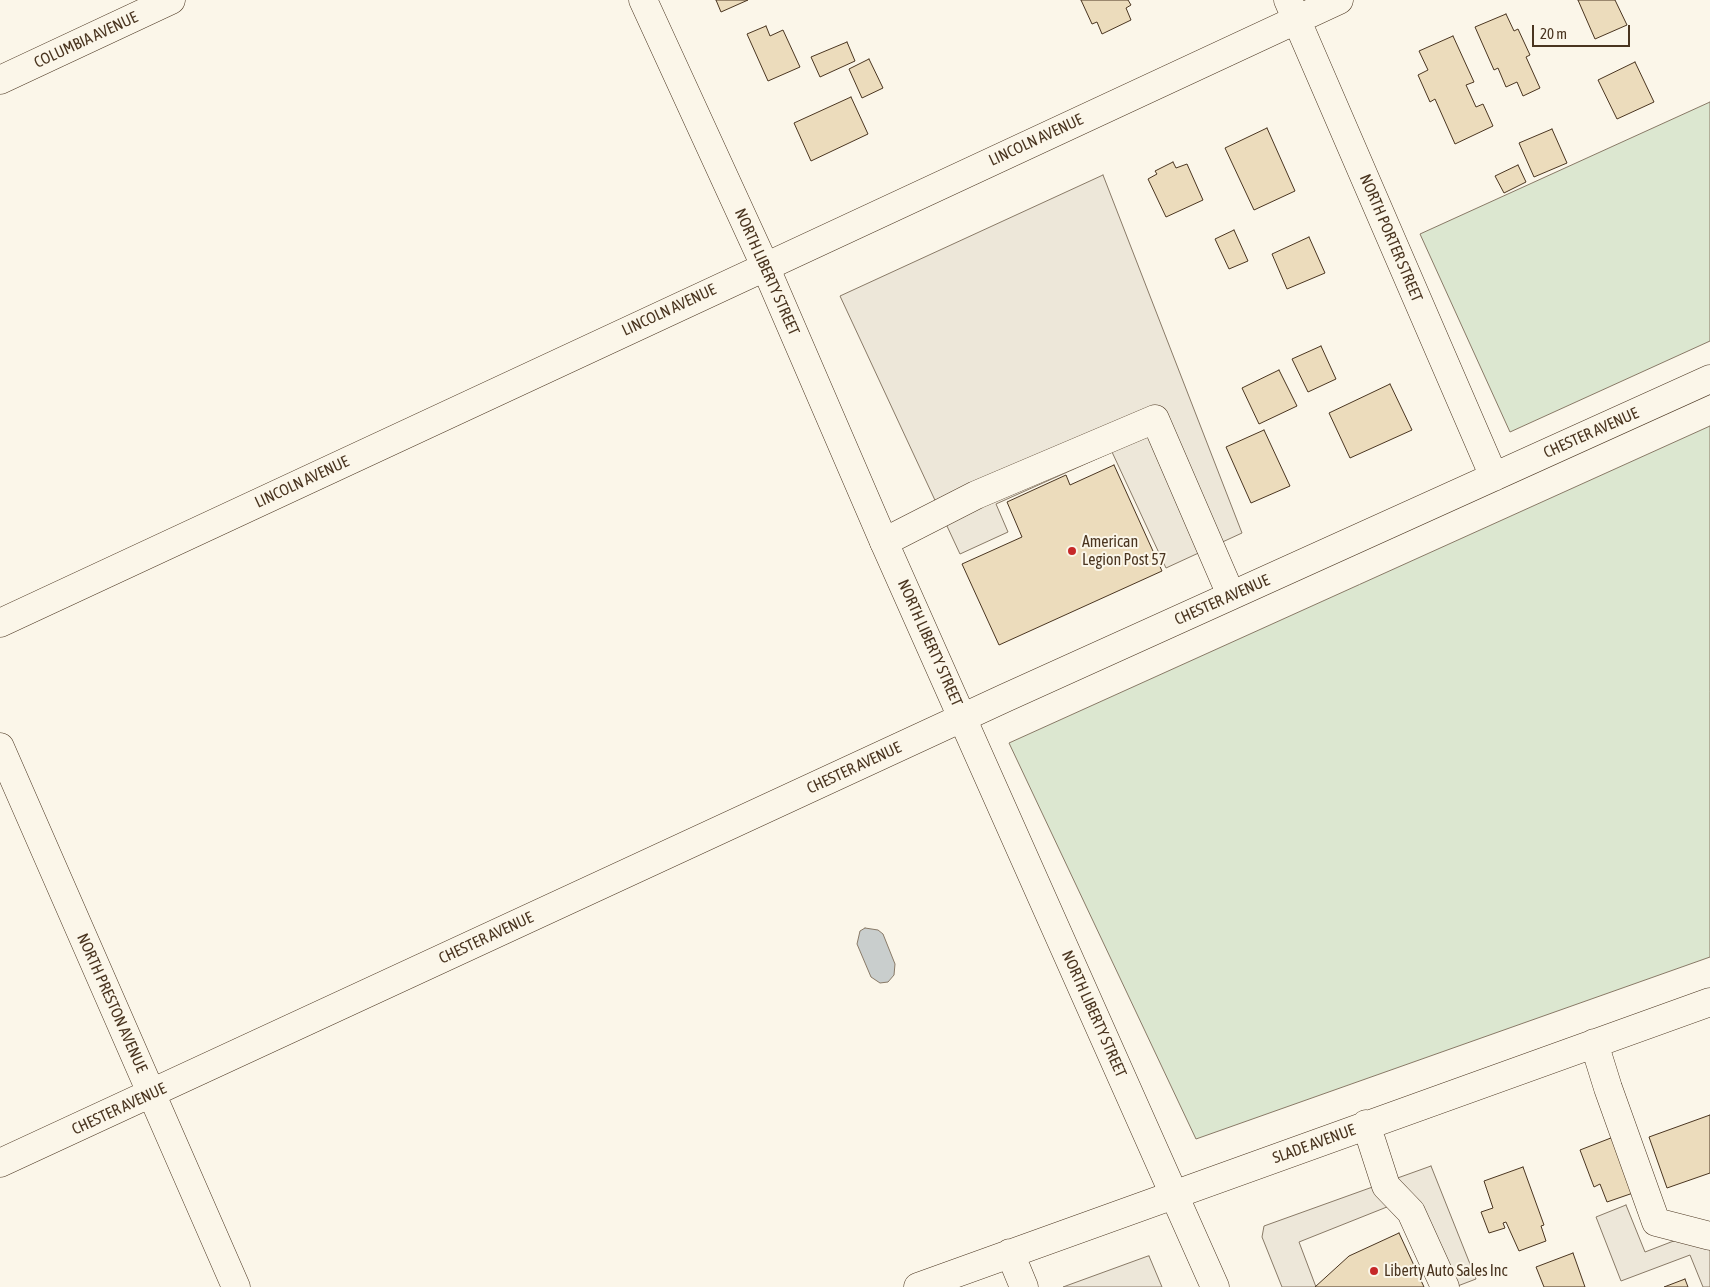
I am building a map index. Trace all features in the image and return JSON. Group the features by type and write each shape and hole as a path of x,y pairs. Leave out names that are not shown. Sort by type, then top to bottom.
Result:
{"street":[{"name":"COLUMBIA AVENUE","path":"0,80 171,0"},
{"name":"NORTH LIBERTY STREET","path":"643,0 765,266 884,542 1216,1287"},
{"name":"LINCOLN AVENUE","path":"0,623 765,266 1292,10 1339,0"},
{"name":"NORTH PORTER STREET","path":"1292,10 1494,477"},
{"name":"CHESTER AVENUE","path":"0,1163 964,718 1710,379"},
{"path":"884,542 976,495 1155,420 1232,596"},
{"name":"NORTH PRESTON AVENUE","path":"0,747 236,1287"},
{"name":"SLADE AVENUE","path":"926,1286 1010,1253 1176,1196 1366,1124 1710,1002"},
{"path":"1594,1043 1656,1222 1710,1236"},
{"path":"1366,1124 1386,1186 1411,1212 1445,1287"},
{"path":"1010,1253 1024,1287"}],"green space":[{"path":"1710,102 1710,341 1510,432 1420,234"},
{"path":"1710,426 1710,957 1196,1139 1009,743"}],"shaded area":[{"path":"1103,175 1242,533 1166,568 1112,452 996,504 1008,532 960,554 840,296"},
{"path":"865,928 878,930 883,934 895,964 894,975 888,982 880,983 871,977 857,944 860,931"},
{"path":"1431,1166 1476,1279 1455,1287 1412,1197 1299,1242 1316,1287 1282,1287 1262,1237 1264,1226"},
{"path":"1626,1205 1645,1252 1710,1227 1710,1287 1703,1287 1690,1255 1621,1281 1596,1217"},
{"path":"1148,1256 1162,1287 1063,1287"}],"building":[{"path":"716,0 748,0 721,12"},
{"path":"1081,0 1128,0 1131,5 1126,8 1131,20 1102,34 1097,22 1092,24"},
{"path":"1578,0 1615,0 1627,25 1595,39"},
{"path":"1506,14 1514,31 1518,29 1530,55 1526,57 1540,88 1523,96 1517,82 1506,87 1498,68 1494,70 1475,27"},
{"path":"766,26 770,36 783,30 800,67 768,81 747,34"},
{"path":"1453,36 1474,82 1466,85 1476,107 1483,104 1493,126 1455,144 1435,99 1430,102 1418,75 1428,70 1419,51"},
{"path":"847,42 855,61 820,77 811,57"},
{"path":"869,59 883,88 862,98 849,69"},
{"path":"1635,62 1654,102 1617,119 1598,80"},
{"path":"851,97 868,134 811,161 794,123"},
{"path":"1267,128 1295,191 1254,210 1225,148"},
{"path":"1552,129 1567,163 1534,177 1519,143"},
{"path":"1173,162 1176,168 1187,164 1203,200 1166,217 1148,179 1157,174 1155,171"},
{"path":"1518,165 1526,182 1504,193 1495,176"},
{"path":"1234,230 1248,261 1229,269 1215,239"},
{"path":"1309,237 1325,273 1287,289 1272,254"},
{"path":"1321,346 1336,379 1308,392 1292,359"},
{"path":"1279,370 1297,406 1259,424 1242,388"},
{"path":"1390,384 1412,430 1350,458 1329,413"},
{"path":"1264,430 1290,486 1251,503 1226,447"},
{"name":"American Legion Post 57","path":"1114,465 1162,571 999,645 962,564 1022,537 1007,502 1066,475 1070,485"},
{"path":"1710,1115 1710,1173 1667,1188 1649,1137"},
{"path":"1616,1136 1636,1192 1607,1202 1600,1184 1594,1187 1580,1150"},
{"path":"1523,1167 1544,1225 1541,1226 1546,1241 1519,1251 1506,1222 1503,1223 1505,1228 1489,1233 1481,1212 1493,1208 1484,1181"},
{"name":"Liberty Auto Sales Inc","path":"1399,1233 1424,1287 1315,1287 1349,1256"},
{"path":"1573,1253 1585,1287 1544,1287 1536,1267"},
{"path":"1685,1279 1688,1287 1664,1287"}],"place":[{"name":"American Legion Post 57","path":"1072,551"},
{"name":"Liberty Auto Sales Inc","path":"1374,1271"}]}
